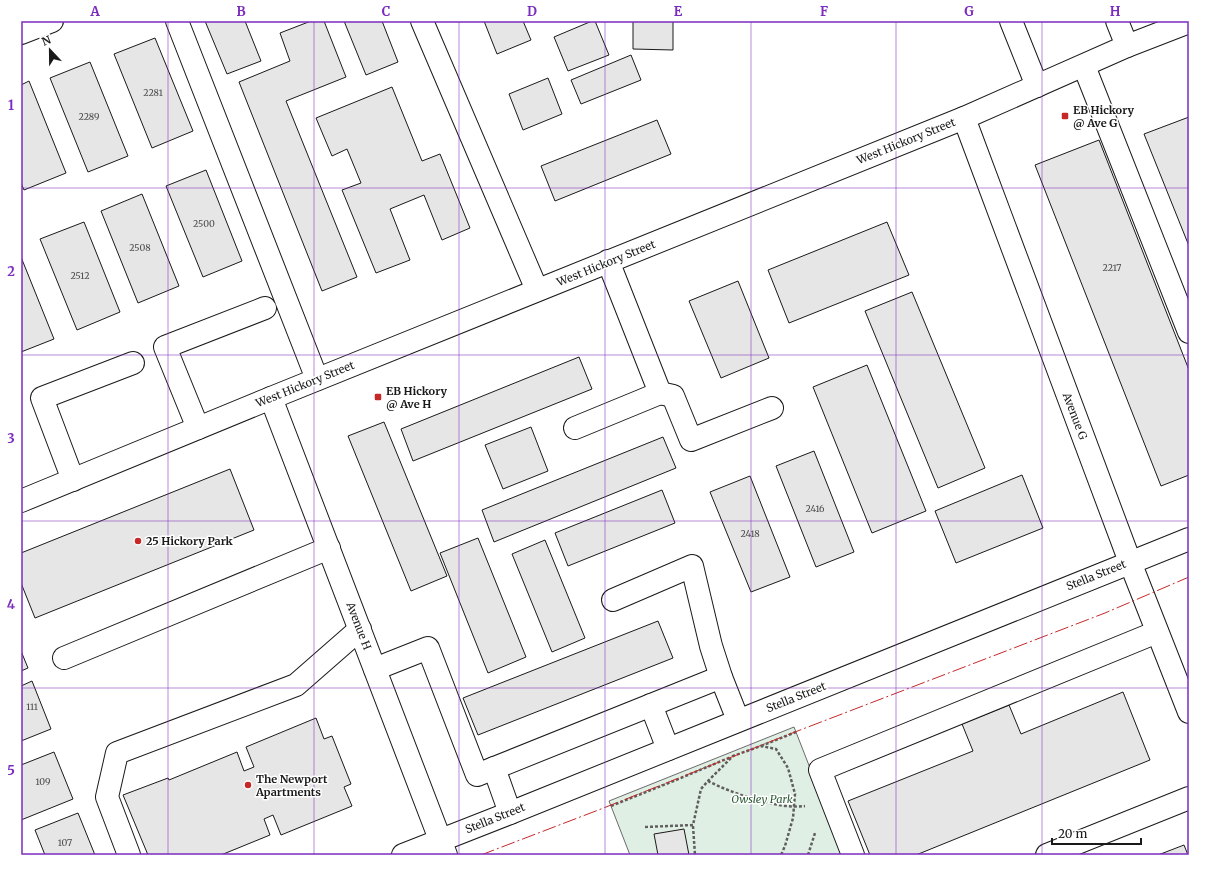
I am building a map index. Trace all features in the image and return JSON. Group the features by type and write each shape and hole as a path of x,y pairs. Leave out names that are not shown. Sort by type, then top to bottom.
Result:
{"street":[{"path":"23,28 52,21"},
{"path":"176,21 317,379"},
{"path":"422,21 537,290"},
{"path":"1011,21 1037,86"},
{"path":"1117,21 1127,46"},
{"name":"West Hickory Street","path":"21,501 317,379 964,118 1127,46 1189,22"},
{"path":"1084,66 1189,332"},
{"name":"Avenue G","path":"964,118 1130,562 1189,712"},
{"path":"608,261 660,393"},
{"path":"198,428 165,347 265,308"},
{"path":"72,480 42,398 134,363"},
{"path":"576,428 660,393 673,396 691,440 772,408"},
{"name":"Avenue H","path":"271,398 443,848"},
{"name":"Stella Street","path":"403,855 443,848 510,813 1189,539"},
{"path":"64,658 329,548"},
{"path":"613,600 692,566 721,677 738,720"},
{"path":"128,855 107,797 117,753 296,685 360,629"},
{"path":"853,855 820,770 1157,632"},
{"path":"375,669 428,648 477,775 721,677"},
{"path":"651,705 668,749"},
{"path":"494,768 510,813"},
{"path":"1047,855 1189,798"}],"path":[{"path":"611,806 796,732"},
{"path":"761,746 776,748 788,768 795,794 793,818 781,855"},
{"path":"695,855 694,825 701,789 733,756"},
{"path":"708,781 720,787 768,803 794,807"},
{"path":"645,827 694,825"}],"green space":[{"name":"Owsley Park","path":"794,727 844,855 630,855 609,801"}],"building":[{"path":"205,21 245,21 261,61 227,74"},
{"path":"311,21 324,21 346,77 286,101 357,277 322,291 239,82 290,61 280,33"},
{"path":"344,21 382,21 398,62 366,75"},
{"path":"484,21 523,21 531,40 497,54"},
{"path":"595,21 609,55 568,71 554,37"},
{"path":"633,21 673,21 673,50 633,49"},
{"path":"155,38 193,131 152,148 114,54"},
{"path":"631,55 641,80 581,104 571,80"},
{"path":"90,62 128,156 88,172 50,78"},
{"path":"548,78 562,114 523,130 509,94"},
{"path":"29,81 66,173 24,190 21,183 21,85"},
{"path":"392,87 422,161 440,154 470,228 442,240 424,195 390,209 410,260 376,273 342,190 361,183 347,149 332,156 316,118"},
{"path":"1189,117 1189,246 1144,134"},
{"path":"657,120 671,154 555,201 541,166"},
{"path":"1099,140 1189,370 1189,475 1161,486 1035,165"},
{"path":"206,170 242,261 203,277 166,186"},
{"path":"142,194 179,286 138,303 101,211"},
{"path":"84,222 120,312 77,330 40,239"},
{"path":"887,222 909,275 789,323 768,270"},
{"path":"21,257 54,339 21,352"},
{"path":"738,281 769,358 721,378 689,301"},
{"path":"912,292 985,468 938,488 865,311"},
{"path":"579,357 592,389 413,461 401,429"},
{"path":"867,365 926,511 872,533 813,387"},
{"path":"384,422 447,576 411,591 348,436"},
{"path":"531,427 548,471 503,489 485,445"},
{"path":"663,437 676,468 494,542 482,510"},
{"path":"814,451 854,552 816,567 776,466"},
{"name":"25 Hickory Park","path":"230,469 254,530 35,618 21,583 21,553"},
{"path":"1022,475 1043,528 956,563 935,511"},
{"path":"750,476 790,577 751,592 710,492"},
{"path":"662,490 675,523 568,566 555,533"},
{"path":"478,538 526,657 488,673 440,553"},
{"path":"545,540 585,638 552,652 512,554"},
{"path":"658,621 673,658 478,735 463,698"},
{"path":"21,651 28,668 21,671"},
{"path":"32,681 51,729 21,741 21,686"},
{"path":"1123,692 1150,760 916,855 870,855 848,801 973,751 962,724 1009,705 1021,734"},
{"name":"The Newport Apartments","path":"316,718 324,739 332,736 351,784 344,787 352,806 281,835 273,815 264,819 270,835 221,855 148,855 123,795 168,778 169,780 237,752 244,771 254,767 246,747"},
{"path":"54,752 73,799 21,820 21,765"},
{"path":"78,813 95,855 45,855 35,830"},
{"path":"684,829 689,855 658,855 654,834"},
{"path":"1184,845 1188,855 1158,855"}],"power":[{"path":"481,855 1105,613 1189,577"}],"place":[{"name":"EB Hickory @ Ave G","path":"1065,116"},
{"name":"EB Hickory @ Ave H","path":"378,397"},
{"name":"25 Hickory Park","path":"138,541"},
{"name":"The Newport Apartments","path":"248,785"}]}
